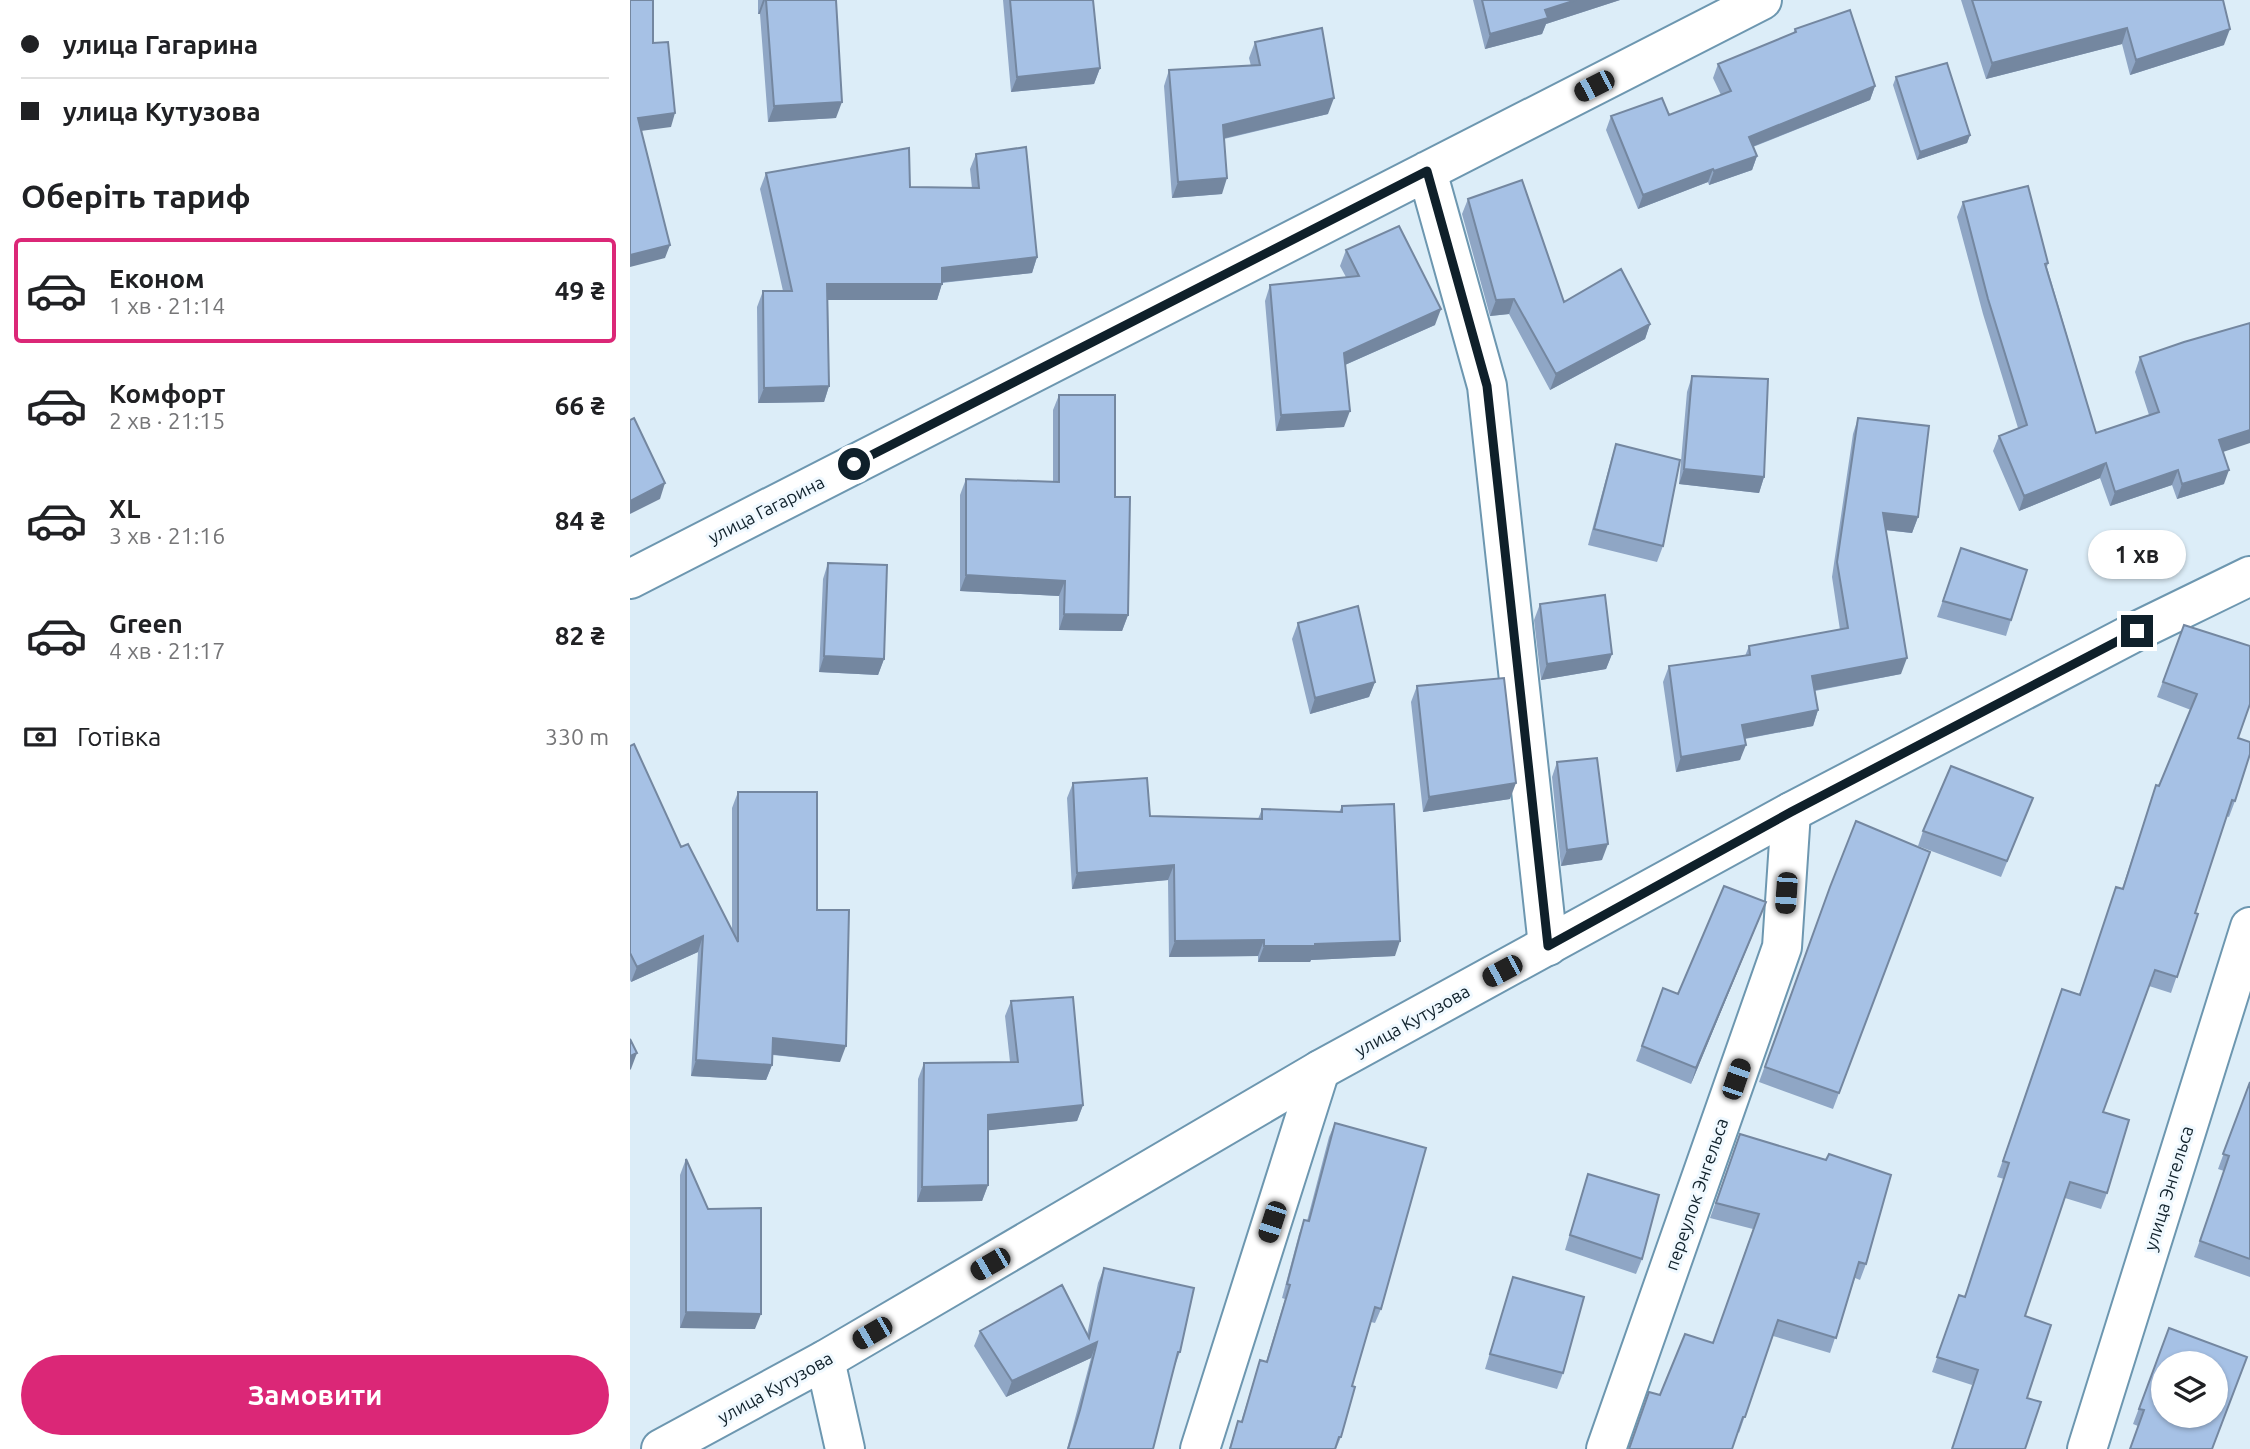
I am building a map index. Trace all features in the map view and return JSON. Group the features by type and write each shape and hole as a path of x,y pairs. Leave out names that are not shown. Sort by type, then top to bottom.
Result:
{"street":[{"name":"улица Гагарина","path":"630,579 1762,0"},
{"path":"1427,171 1487,386 1548,946"},
{"name":"улица Кутузова","path":"662,1449 825,1360 1320,1070 1791,812 2137,631 2250,576"},
{"name":"переулок Энгельса","path":"1606,1449 1782,947 1791,812"},
{"name":"улица Энгельса","path":"2087,1449 2250,927"},
{"path":"1200,1449 1320,1070"},
{"path":"825,1360 845,1449"}],"building":[{"path":"630,0 653,0 653,43 668,42 675,113 638,118 670,245 630,255"},
{"path":"766,0 836,0 842,102 774,106"},
{"path":"1010,0 1093,0 1100,68 1017,77"},
{"path":"1482,0 1576,0 1545,10 1548,18 1490,34"},
{"path":"1972,0 2223,0 2230,29 2136,60 2127,28 1992,63"},
{"path":"1850,10 1875,86 1749,137 1757,156 1643,195 1611,116 1662,98 1669,115 1731,91 1718,64 1796,32 1795,29"},
{"path":"1322,28 1334,98 1223,125 1227,178 1178,182 1169,70 1260,65 1255,42"},
{"path":"1947,63 1970,135 1920,152 1896,77"},
{"path":"1026,147 1037,257 942,268 942,284 827,284 829,386 764,388 763,291 792,291 766,173 909,148 910,187 979,188 976,154"},
{"path":"1522,180 1564,302 1621,269 1650,324 1556,374 1514,299 1496,300 1468,199"},
{"path":"2028,186 2048,263 2045,264 2096,433 2159,412 2140,357 2250,323 2250,430 2219,440 2229,470 2182,484 2178,470 2115,492 2106,463 2024,496 1999,436 2027,425 1988,299 1963,202"},
{"path":"1399,226 1441,309 1344,353 1350,411 1281,415 1270,285 1359,276 1346,250"},
{"path":"1692,376 1768,379 1764,477 1684,469"},
{"path":"1059,395 1115,395 1115,497 1130,497 1128,615 1064,614 1065,581 966,575 966,479 1059,482"},
{"path":"634,418 665,483 630,501 630,420"},
{"path":"1858,418 1929,426 1918,517 1883,513 1907,658 1812,676 1818,710 1742,725 1746,745 1681,757 1669,666 1750,655 1749,646 1848,628 1837,562"},
{"path":"1616,444 1680,460 1663,546 1594,529"},
{"path":"1961,548 2027,570 2011,620 1943,601"},
{"path":"828,563 887,565 884,659 824,656"},
{"path":"1605,595 1612,654 1547,664 1540,604"},
{"path":"1358,606 1375,682 1315,698 1298,623"},
{"path":"2184,625 2250,646 2250,704 2238,738 2250,742 2250,754 2195,913 2198,914 2177,977 2155,970 2103,1112 2129,1120 2107,1193 2070,1182 2025,1316 2051,1325 2027,1398 2041,1402 2025,1449 1952,1449 1978,1370 1937,1357 1959,1295 1965,1297 2009,1163 2003,1161 2062,989 2080,995 2116,887 2123,889 2156,785 2159,786 2197,694 2163,682"},
{"path":"1504,678 1516,783 1429,797 1417,686"},
{"path":"634,744 681,847 688,844 738,942 738,792 817,792 817,910 849,910 846,1046 773,1038 772,1065 696,1060 703,936 637,967 630,953 630,746"},
{"path":"1597,758 1608,844 1567,850 1557,762"},
{"path":"1951,766 2033,798 2007,861 1923,831"},
{"path":"1147,778 1150,816 1262,819 1262,809 1342,812 1342,806 1394,804 1400,941 1264,946 1264,940 1175,941 1174,865 1077,873 1073,783"},
{"path":"1856,821 1930,852 1839,1093 1765,1067"},
{"path":"1724,886 1766,902 1696,1068 1642,1046 1663,988 1678,994"},
{"path":"1073,997 1083,1105 988,1115 988,1185 922,1187 924,1063 1018,1062 1011,1001"},
{"path":"630,1039 637,1053 630,1056"},
{"path":"2250,1082 2250,1259 2200,1241 2229,1156 2223,1154"},
{"path":"1335,1123 1426,1148 1381,1309 1375,1307 1352,1386 1355,1387 1341,1437 1335,1449 1230,1449 1238,1421 1242,1422 1260,1360 1267,1362 1290,1285 1287,1284 1304,1220 1309,1221"},
{"path":"1740,1134 1826,1160 1829,1154 1891,1175 1866,1264 1859,1262 1836,1338 1778,1320 1732,1449 1629,1449 1649,1392 1660,1395 1685,1334 1713,1343 1759,1214 1716,1203"},
{"path":"686,1159 708,1209 761,1208 761,1314 686,1312"},
{"path":"1588,1174 1659,1195 1642,1259 1570,1235"},
{"path":"1104,1268 1194,1288 1180,1352 1153,1449 1068,1449 1097,1342 1012,1381 980,1331 1062,1285 1089,1338"},
{"path":"1513,1277 1584,1297 1563,1373 1490,1354"},
{"path":"2169,1328 2247,1357 2228,1407 2228,1351 2160,1351"},
{"path":"2151,1377 2151,1428 2220,1428 2212,1449 2130,1449 2144,1410 2139,1409"}],"route":[{"path":"854,464 1427,171 1487,386 1548,946 1791,812 2137,631"}]}
